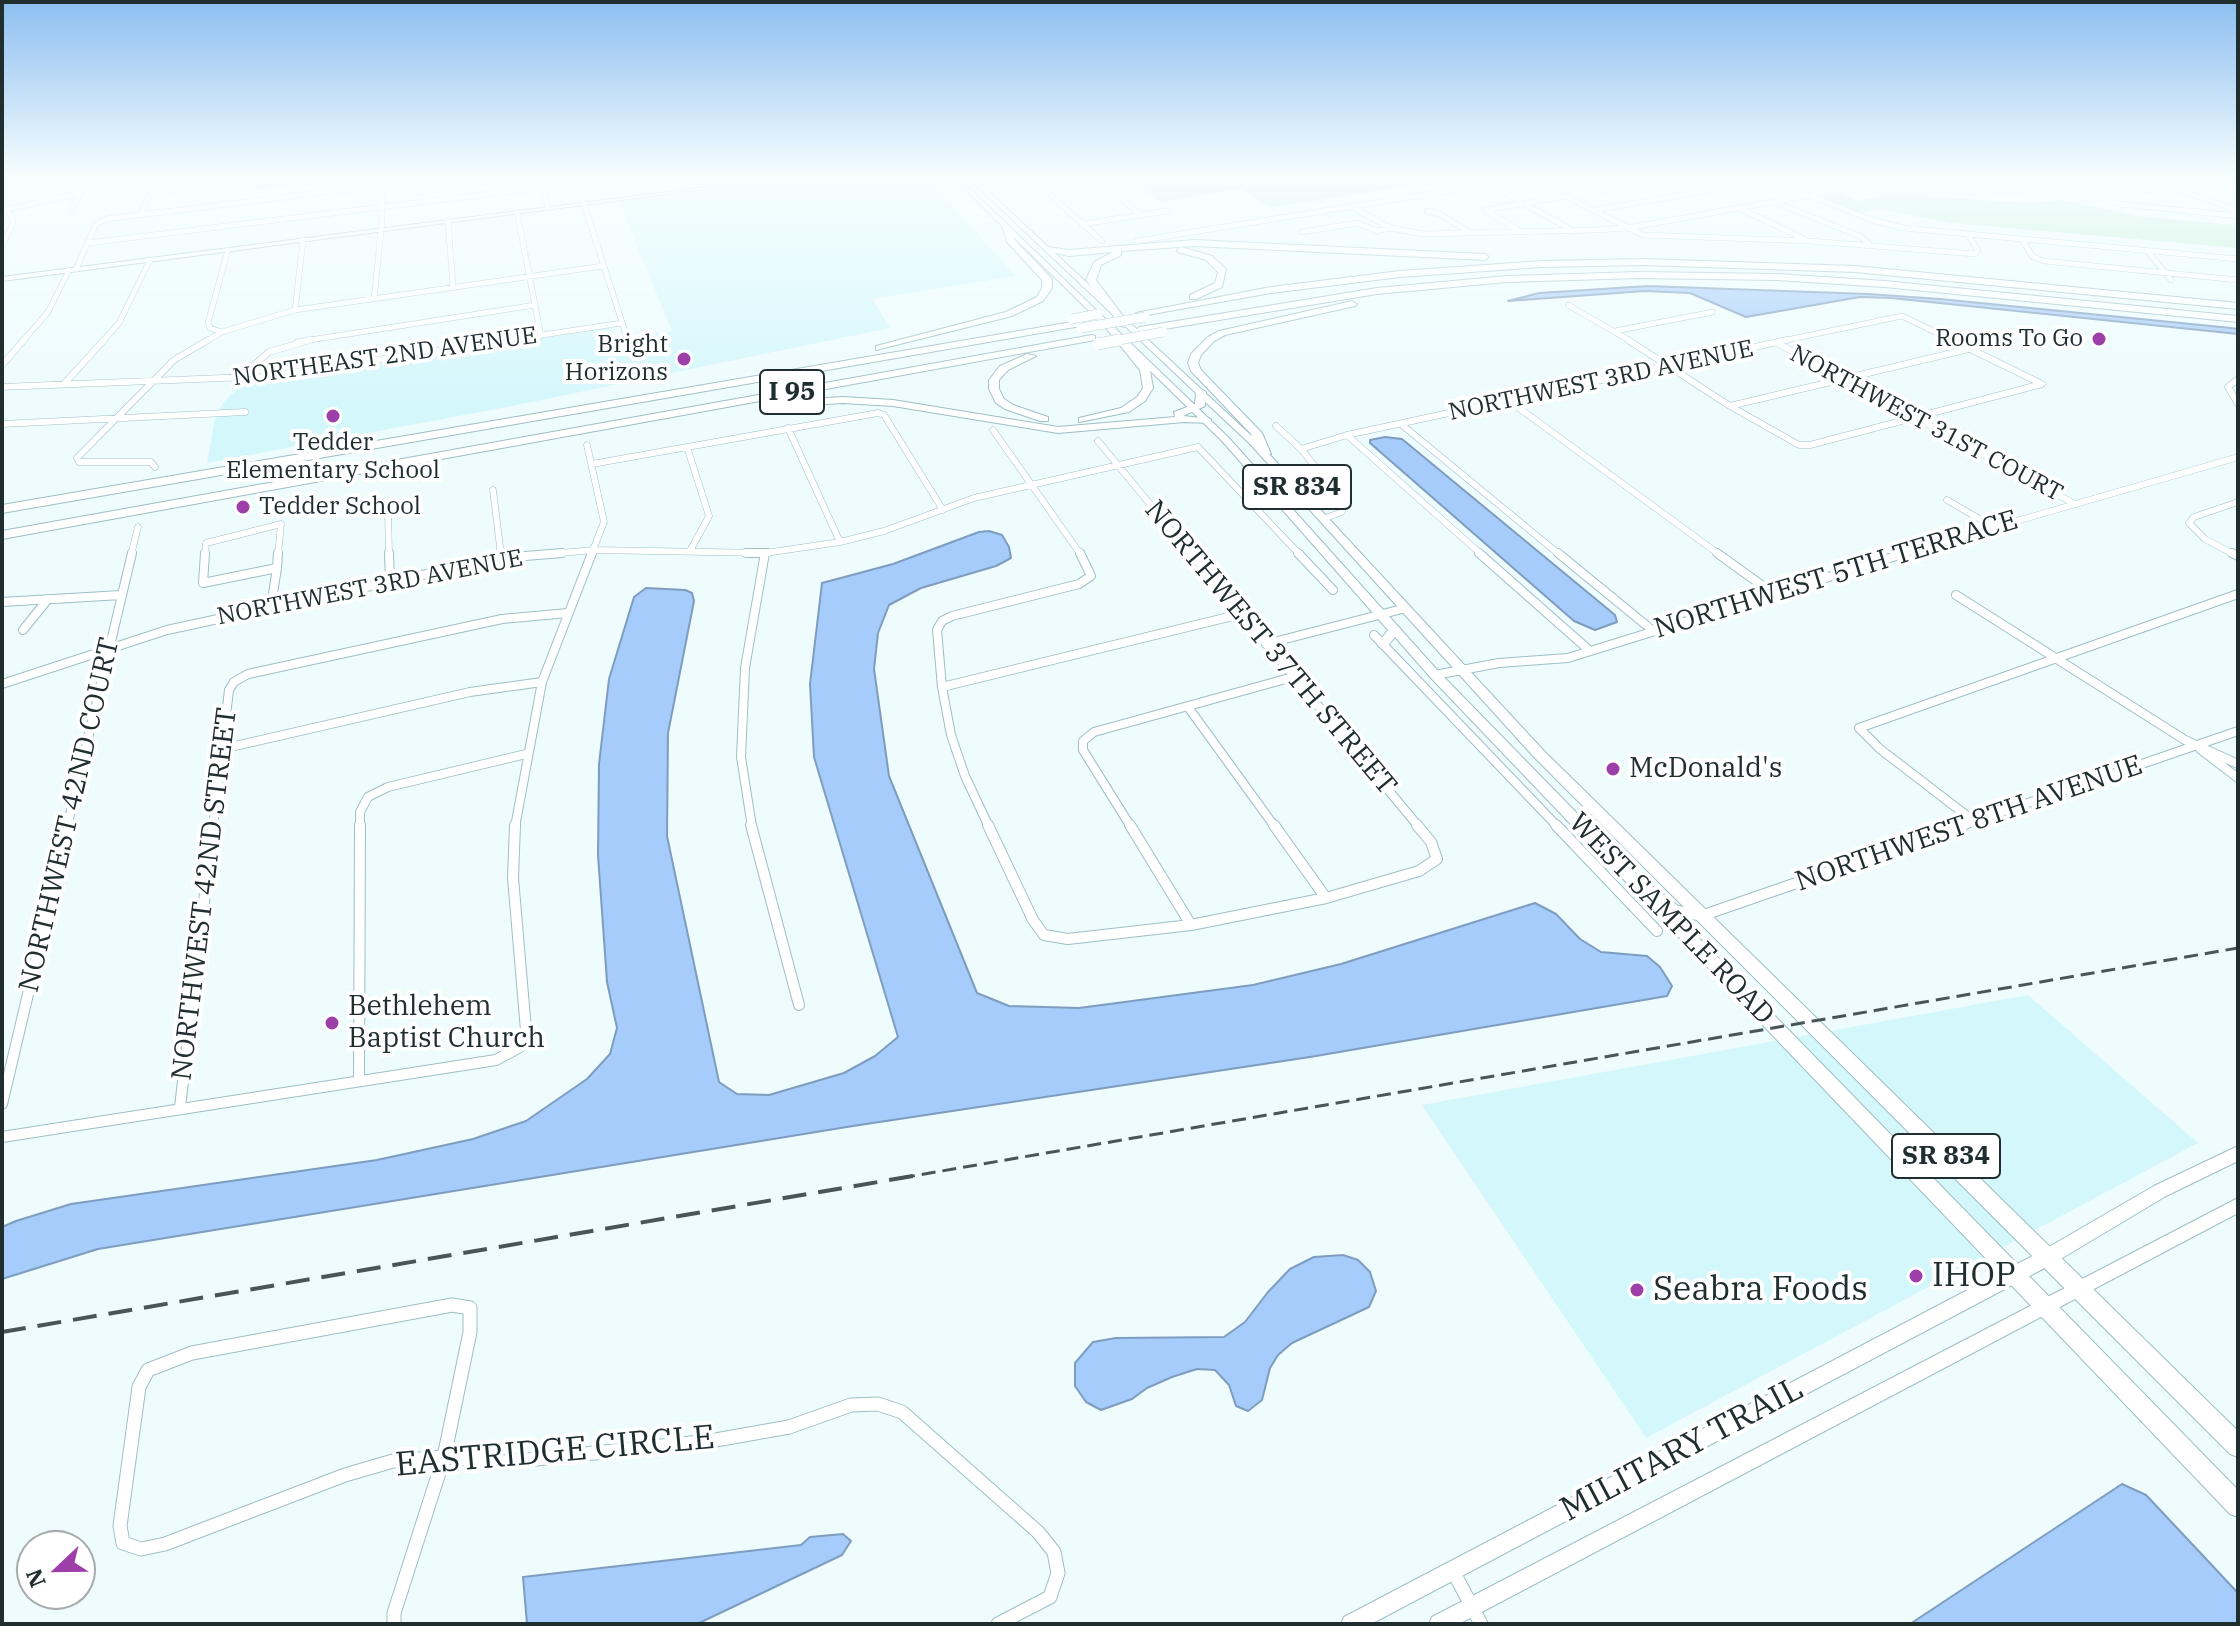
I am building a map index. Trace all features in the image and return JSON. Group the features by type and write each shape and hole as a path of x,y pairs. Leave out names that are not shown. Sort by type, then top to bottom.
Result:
{"highway":[{"path":"457,431 657,390 823,361 1009,314 1037,301 1046,292 1047,279 1021,252"},
{"path":"1049,270 1049,265 1058,260 1099,252"},
{"path":"1124,324 1092,283 1092,269 1105,258 1129,252"},
{"path":"1149,320 1208,292 1221,282 1223,271 1209,258 1187,252"},
{"path":"1336,252 1704,260 1917,274 2195,301 2238,312"},
{"path":"2,530 1149,320 1315,284 1453,269 1587,263 1747,264"},
{"path":"2,518 1149,320 1416,283 1514,275 1636,271 1859,278 2238,312"},
{"path":"1149,320 1442,284 1572,276 1731,276 1923,287 2170,312 2238,312"},
{"path":"1149,320 1530,284 1723,279 1731,276"},
{"path":"1265,454 1256,433 1196,371 1194,360 1201,347 1222,333 1246,327 1342,306 1425,293"},
{"path":"1085,331 1019,360 997,375 995,393 1000,401 1016,411 1054,420 1095,418 1132,406 1147,392 1148,377 1110,327"},
{"path":"823,361 1085,331"},
{"name":"I 95","path":"2,509 457,431 1085,331"},
{"name":"I 95","path":"2,530 492,446 1085,331"},
{"path":"1154,421 1196,409 1202,402 1201,392"},
{"path":"492,446 519,445 775,404 825,401 893,403 1058,430 1095,429 1154,421 1207,421"}],"main road":[{"name":"SR 834","path":"1030,252 1110,327"},
{"name":"SR 834","path":"1050,252 1124,324"},
{"name":"WEST SAMPLE ROAD","path":"1124,324 1265,454 1512,727 2238,1446"},
{"name":"WEST SAMPLE ROAD","path":"1110,327 1196,409 1263,480 1435,675 2238,1506"},
{"path":"1378,639 1394,630"}],"street":[{"path":"2,365 48,312 83,252"},
{"path":"2,279 213,252"},
{"path":"222,332 210,328 208,323 227,252"},
{"path":"295,310 302,252"},
{"path":"374,299 377,252"},
{"path":"450,252 453,287"},
{"path":"524,252 541,336"},
{"path":"599,252 628,341"},
{"path":"1950,252 1977,252"},
{"path":"2030,252 2036,260 2238,280"},
{"path":"2148,252 2238,259"},
{"path":"2148,252 2171,280"},
{"path":"64,384 119,323 133,300 150,260"},
{"path":"155,467 151,462 91,463 79,462 77,458 174,360 222,332 295,310 603,266"},
{"path":"239,378 269,352 292,343 535,305"},
{"path":"1568,305 1666,362 1667,367 1730,406 1799,445 2042,384 1973,348 1730,406"},
{"path":"1615,331 1713,312"},
{"name":"NORTHWEST 3RD AVENUE","path":"1301,449 1347,435 1902,316 1973,348"},
{"name":"NORTHEAST 2ND AVENUE","path":"2,387 299,373 622,323"},
{"name":"NORTHWEST 31ST COURT","path":"1777,343 2075,504"},
{"path":"2238,379 2228,387 2238,404"},
{"path":"1508,400 1774,594"},
{"path":"2,424 245,412"},
{"path":"592,464 878,413 884,415 943,510"},
{"path":"1401,424 1652,630"},
{"path":"1276,426 1301,449 1343,501 1342,512 1326,518"},
{"path":"788,428 840,542"},
{"path":"993,430 1087,563 1091,576 1079,584 952,616 942,621 937,630 942,687 951,735 965,776 1033,920 1044,935 1068,939 1191,925 1326,898 1188,707"},
{"path":"1347,435 1590,651"},
{"name":"NORTHWEST 37TH STREET","path":"1098,441 1431,842 1437,859 1419,871 1326,898"},
{"path":"2,1137 496,1060 520,1047 526,1030 513,878 515,817 542,682 604,522 587,445"},
{"path":"687,447 709,516 690,551"},
{"name":"NORTHWEST 3RD AVENUE","path":"2,684 167,630 501,558 593,550 765,553 840,542 884,531 974,498 1119,466 1127,468 1201,449 1333,590"},
{"name":"NORTHWEST 5TH TERRACE","path":"1435,675 1506,663 1558,660 2235,458"},
{"path":"493,490 501,558"},
{"path":"1947,500 1995,528"},
{"path":"2238,502 2194,517 2189,523 2193,531 2238,556"},
{"path":"388,513 390,580"},
{"path":"271,606 277,568 281,524 206,543 203,583 277,568"},
{"name":"NORTHWEST 42ND COURT","path":"2,1104 138,527"},
{"path":"765,553 745,668 741,757 754,843 799,1005"},
{"path":"1975,822 1880,749 1859,728 2238,594"},
{"path":"2,602 121,595"},
{"path":"1956,595 2197,747 2238,764"},
{"path":"23,630 48,599"},
{"path":"1266,644 1406,608"},
{"name":"NORTHWEST 42ND STREET","path":"180,1107 229,690 234,682 248,674 502,619 568,613"},
{"path":"942,687 1241,614"},
{"path":"1378,639 1657,931"},
{"path":"1191,925 1083,750 1083,741 1094,732 1293,677"},
{"path":"222,749 470,692 542,682"},
{"name":"NORTHWEST 8TH AVENUE","path":"1701,916 2238,731"},
{"path":"2197,747 2214,763 2238,778"},
{"path":"359,1079 360,812 368,797 388,787 526,754"},
{"path":"1601,873 1623,869 1675,910 1701,916"},
{"name":"MILITARY TRAIL","path":"1351,1624 2048,1257 2160,1191 2238,1153"},
{"name":"MILITARY TRAIL","path":"1439,1624 1476,1615 2238,1205"},
{"name":"EASTRIDGE CIRCLE","path":"444,1457 470,1332 470,1308 452,1305 388,1315 192,1353 148,1370 139,1387 120,1526 123,1543 141,1549 165,1544 345,1475 393,1461 444,1457 507,1462 710,1441 789,1427 851,1405 878,1404 902,1412 1038,1532 1054,1552 1058,1573 1050,1597 998,1624"},
{"path":"394,1624 394,1613 444,1457"},
{"path":"1453,1571 1476,1615"}],"shaded area":[{"path":"639,252 994,252 1016,276 872,299 890,328 507,407 207,463 215,419 223,403 245,381 284,379 611,327 617,340 672,331"},
{"path":"2028,995 2198,1143 1646,1438 1422,1105"}],"water":[{"path":"1648,286 1940,299 2231,328 2238,329 2238,334 1891,298 1860,297 1746,317 1690,293 1645,291 1508,301 1539,293"},
{"path":"1385,437 1402,439 1615,615 1617,622 1595,630 1574,621 1370,443 1370,440"},
{"path":"989,531 1002,535 1011,558 996,566 921,588 889,605 878,633 874,669 889,776 977,993 1009,1006 1079,1008 1253,985 1341,964 1535,903 1556,914 1580,939 1601,952 1647,956 1660,967 1672,986 1667,996 1310,1057 853,1126 98,1249 2,1279 2,1227 16,1221 71,1204 377,1160 473,1139 526,1121 587,1079 610,1054 617,1028 607,982 598,855 599,764 609,679 634,597 646,588 685,590 692,593 694,601 668,733 667,836 719,1082 737,1094 769,1095 844,1073 875,1056 898,1037 814,757 810,684 822,583 893,564"},
{"path":"1343,1255 1358,1260 1370,1272 1376,1291 1369,1307 1292,1343 1278,1355 1270,1368 1262,1400 1248,1411 1236,1406 1229,1385 1215,1370 1197,1369 1172,1377 1147,1388 1132,1399 1101,1410 1086,1402 1075,1386 1075,1363 1093,1342 1116,1338 1224,1337 1245,1322 1290,1269 1314,1257"},
{"path":"2122,1484 2146,1495 2238,1593 2238,1624 1910,1624"},
{"path":"843,1534 851,1541 842,1555 697,1624 527,1624 523,1577 801,1545 810,1537"}],"railway":[{"path":"901,1178 2238,948"},
{"path":"2,1332 913,1176"}],"place":[{"name":"Rooms To Go","path":"2099,339"},
{"name":"Bright Horizons","path":"684,359"},
{"name":"Tedder Elementary School","path":"333,416"},
{"name":"Tedder School","path":"243,507"},
{"name":"McDonald's","path":"1613,769"},
{"name":"Bethlehem Baptist Church","path":"332,1023"},
{"name":"IHOP","path":"1916,1276"},
{"name":"Seabra Foods","path":"1637,1290"}]}
